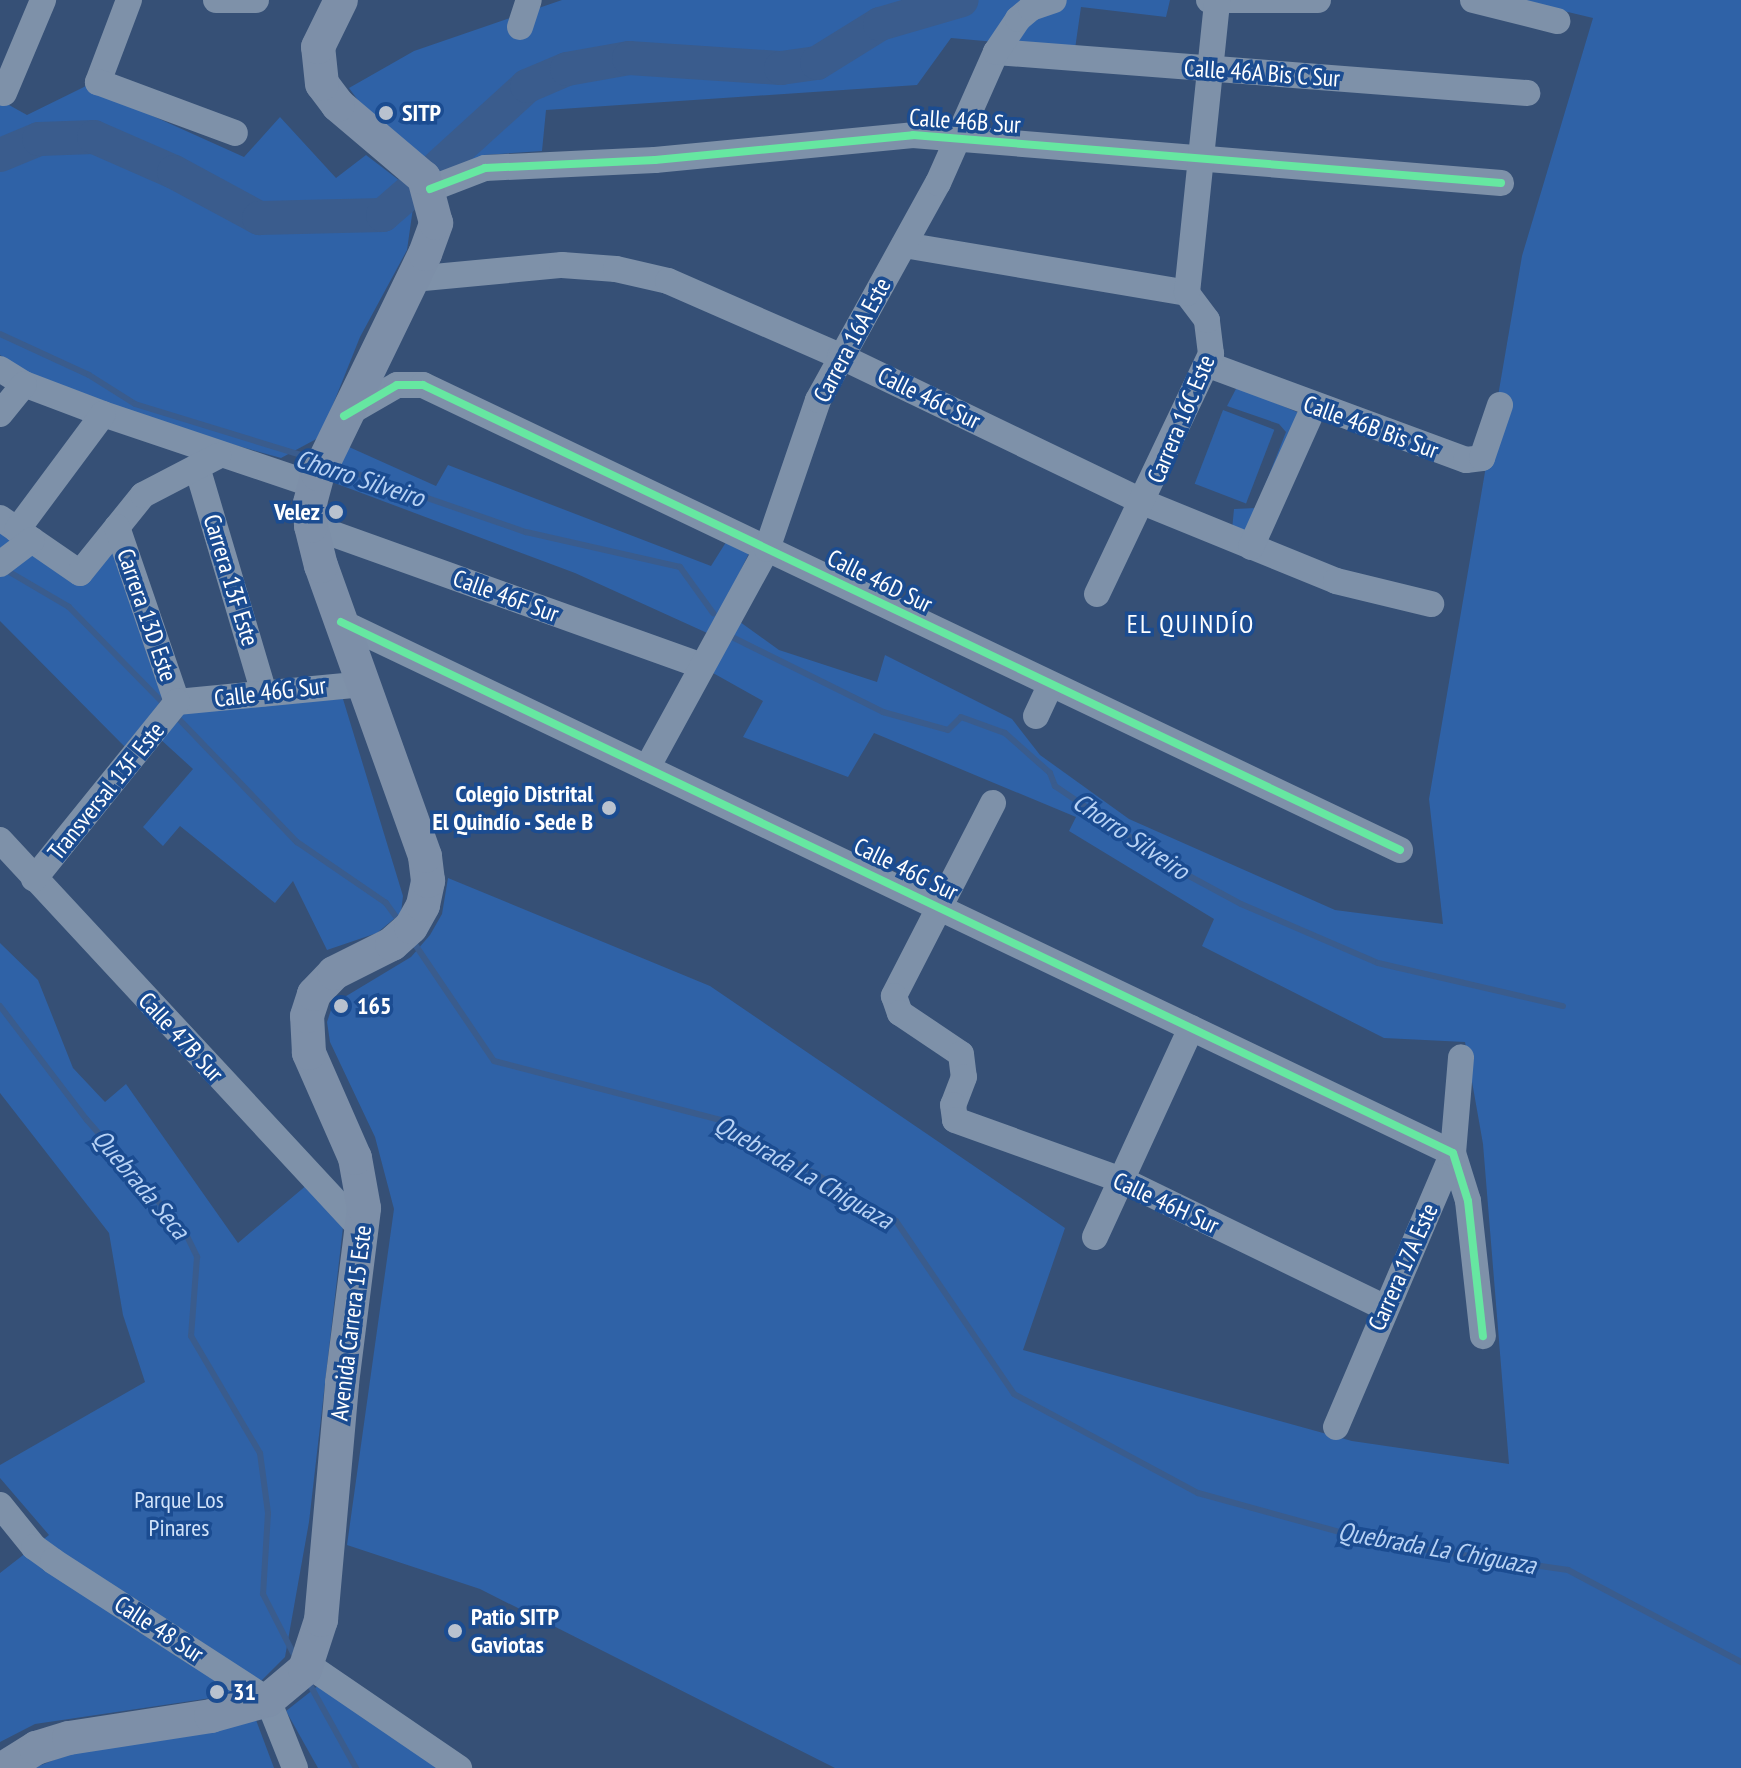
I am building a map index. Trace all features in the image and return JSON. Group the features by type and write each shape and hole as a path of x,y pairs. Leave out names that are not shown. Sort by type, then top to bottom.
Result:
{"main road":[{"path":"341,0 318,47 322,84 338,105 417,170 430,189"},
{"name":"Avenida Carrera 15 Este","path":"308,1665 321,1620 342,1383 364,1232 360,1175 309,1053 307,1016 314,994 334,973 407,932 423,905 427,868 341,622 311,526 327,455 413,279 436,223 430,189"},
{"path":"4,1768 36,1748 69,1738 211,1716 268,1700 308,1665"}],"street":[{"path":"4,93 43,0"},
{"path":"129,0 98,82 235,133"},
{"path":"216,0 256,0"},
{"path":"520,27 529,0"},
{"path":"1209,0 1318,0"},
{"path":"1473,0 1557,21"},
{"path":"904,245 1187,293 1217,1"},
{"name":"Carrera 16A Este","path":"647,768 767,549 818,400 961,138 996,52 1042,4"},
{"name":"Calle 46A Bis C Sur","path":"996,52 1527,93"},
{"name":"Calle 46B Sur","path":"430,189 485,168 655,160 889,136 961,138 1200,162 1501,183"},
{"name":"Calle 46C Sur","path":"413,279 562,265 616,269 694,290 840,356 1145,503 1336,581 1431,604"},
{"name":"Carrera 16C Este","path":"1097,594 1145,503 1209,365 1207,320 1187,293"},
{"name":"Calle 46B Bis Sur","path":"1209,365 1314,407 1466,460 1482,458 1500,405"},
{"path":"0,369 24,384 103,414 207,462"},
{"path":"0,414 24,384"},
{"name":"Calle 46D Sur","path":"327,455 397,385 423,385 1400,850"},
{"path":"1251,547 1314,407"},
{"path":"0,564 16,529 103,414"},
{"path":"16,529 80,573 143,495 207,462 327,455"},
{"name":"Carrera 13F Este","path":"207,462 264,693"},
{"name":"Calle 46F Sur","path":"311,526 701,666"},
{"name":"Carrera 13D Este","path":"117,527 177,702"},
{"name":"Calle 46G Sur","path":"341,622 1453,1153"},
{"name":"Calle 46G Sur","path":"177,702 363,684"},
{"path":"1036,716 1050,686"},
{"name":"Transversal 13F Este","path":"34,879 177,702"},
{"path":"942,909 993,803"},
{"name":"Calle 47B Sur","path":"0,840 364,1232"},
{"name":"Calle 46H Sur","path":"942,909 896,985 900,1013 961,1054 964,1077 953,1105 955,1120 1124,1181 1384,1307"},
{"path":"1095,1237 1124,1181 1191,1028"},
{"name":"Carrera 17A Este","path":"1336,1427 1384,1307 1453,1153 1461,1057"},
{"path":"1453,1153 1468,1201 1483,1336"},
{"name":"Calle 48 Sur","path":"0,1505 34,1547 53,1561 268,1700"},
{"path":"308,1665 459,1768"},
{"path":"268,1700 295,1768"}],"green space":[{"path":"562,0 1170,0 1166,17 1081,7 1075,49 951,38 917,85 546,110 542,151 484,155 444,173 363,107 349,88 414,51"},
{"path":"1518,0 1741,0 1741,1768 835,1768 480,1589 347,1545 394,1209 375,1137 330,1042 327,1022 333,1004 411,957 430,935 442,914 448,878 710,986 1065,1228 1023,1350 1352,1441 1509,1464 1483,1144 1465,1042 1384,1038 1202,946 1214,919 1069,831 1076,817 874,733 848,777 743,737 763,701 713,673 727,642 575,573 332,482 349,447 436,486 448,465 711,566 728,539 751,549 722,609 779,650 877,682 885,655 1012,719 1040,755 1129,819 1335,910 1443,924 1429,799 1522,256 1593,18"},
{"path":"86,86 244,157 280,117 336,178 366,155 408,187 414,201 407,250 360,337 320,437 281,458 153,422 22,370 0,355 0,100 27,115"},
{"path":"1237,387 1297,412 1299,418 1249,530 1232,530 1234,509 1256,508 1286,432 1279,424 1227,406"},
{"path":"1223,410 1274,430 1246,503 1195,484"},
{"path":"0,530 82,583 114,546 176,708 343,699 403,896 401,913 377,933 327,950 293,881 275,903 180,826 163,846 143,827 193,769 147,727 127,749 0,621"},
{"name":"Parque Los Pinares","path":"0,943 38,980 73,1068 105,1102 126,1084 238,1243 308,1184 343,1227 309,1522 285,1657 259,1683 218,1697 35,1724 0,1742 0,1573 49,1535 0,1478 0,1465 145,1382 123,1315 109,1233 0,1093"},
{"path":"319,1685 439,1768 318,1768 286,1711"},
{"path":"256,1720 274,1768 34,1768 71,1753"}],"waterway":[{"path":"437,168 527,86 567,69 629,58 781,68 817,63 880,24 962,0"},
{"path":"0,155 39,139 94,137 174,172 259,218 383,215 412,190"},
{"name":"Chorro Silveiro","path":"0,334 89,375 135,404 314,459"},
{"name":"Chorro Silveiro","path":"332,465 526,532 680,567 713,613"},
{"path":"6,570 69,607 162,702"},
{"name":"Chorro Silveiro","path":"730,636 883,712 948,730 961,717 1005,733 1050,773 1055,786 1180,871 1241,904 1378,963 1563,1006"},
{"name":"Quebrada La Chiguaza","path":"176,716 297,842 386,903 401,924"},
{"name":"Quebrada La Chiguaza","path":"412,940 494,1061 725,1121 896,1221 1014,1394 1198,1493 1379,1543 1568,1570 1741,1662"},
{"name":"Quebrada Seca","path":"0,1006 87,1120 185,1232 197,1257 191,1336 260,1453 268,1513 263,1594 293,1653"},
{"name":"Quebrada Seca","path":"310,1685 356,1768"}],"cycle path":[{"path":"430,189 485,168 655,160 913,135 1501,183"},
{"path":"344,416 397,385 423,385 1400,850"},
{"path":"341,622 1453,1153 1468,1201 1483,1336"}],"place":[{"name":"SITP","path":"386,113"},
{"name":"Velez","path":"336,512"},
{"name":"Colegio Distrital El Quindío - Sede B","path":"609,808"},
{"name":"165","path":"341,1006"},
{"name":"Patio SITP Gaviotas","path":"455,1631"},
{"name":"31","path":"217,1692"}],"district":[{"name":"EL QUINDÍO","path":"1191,624"}]}
